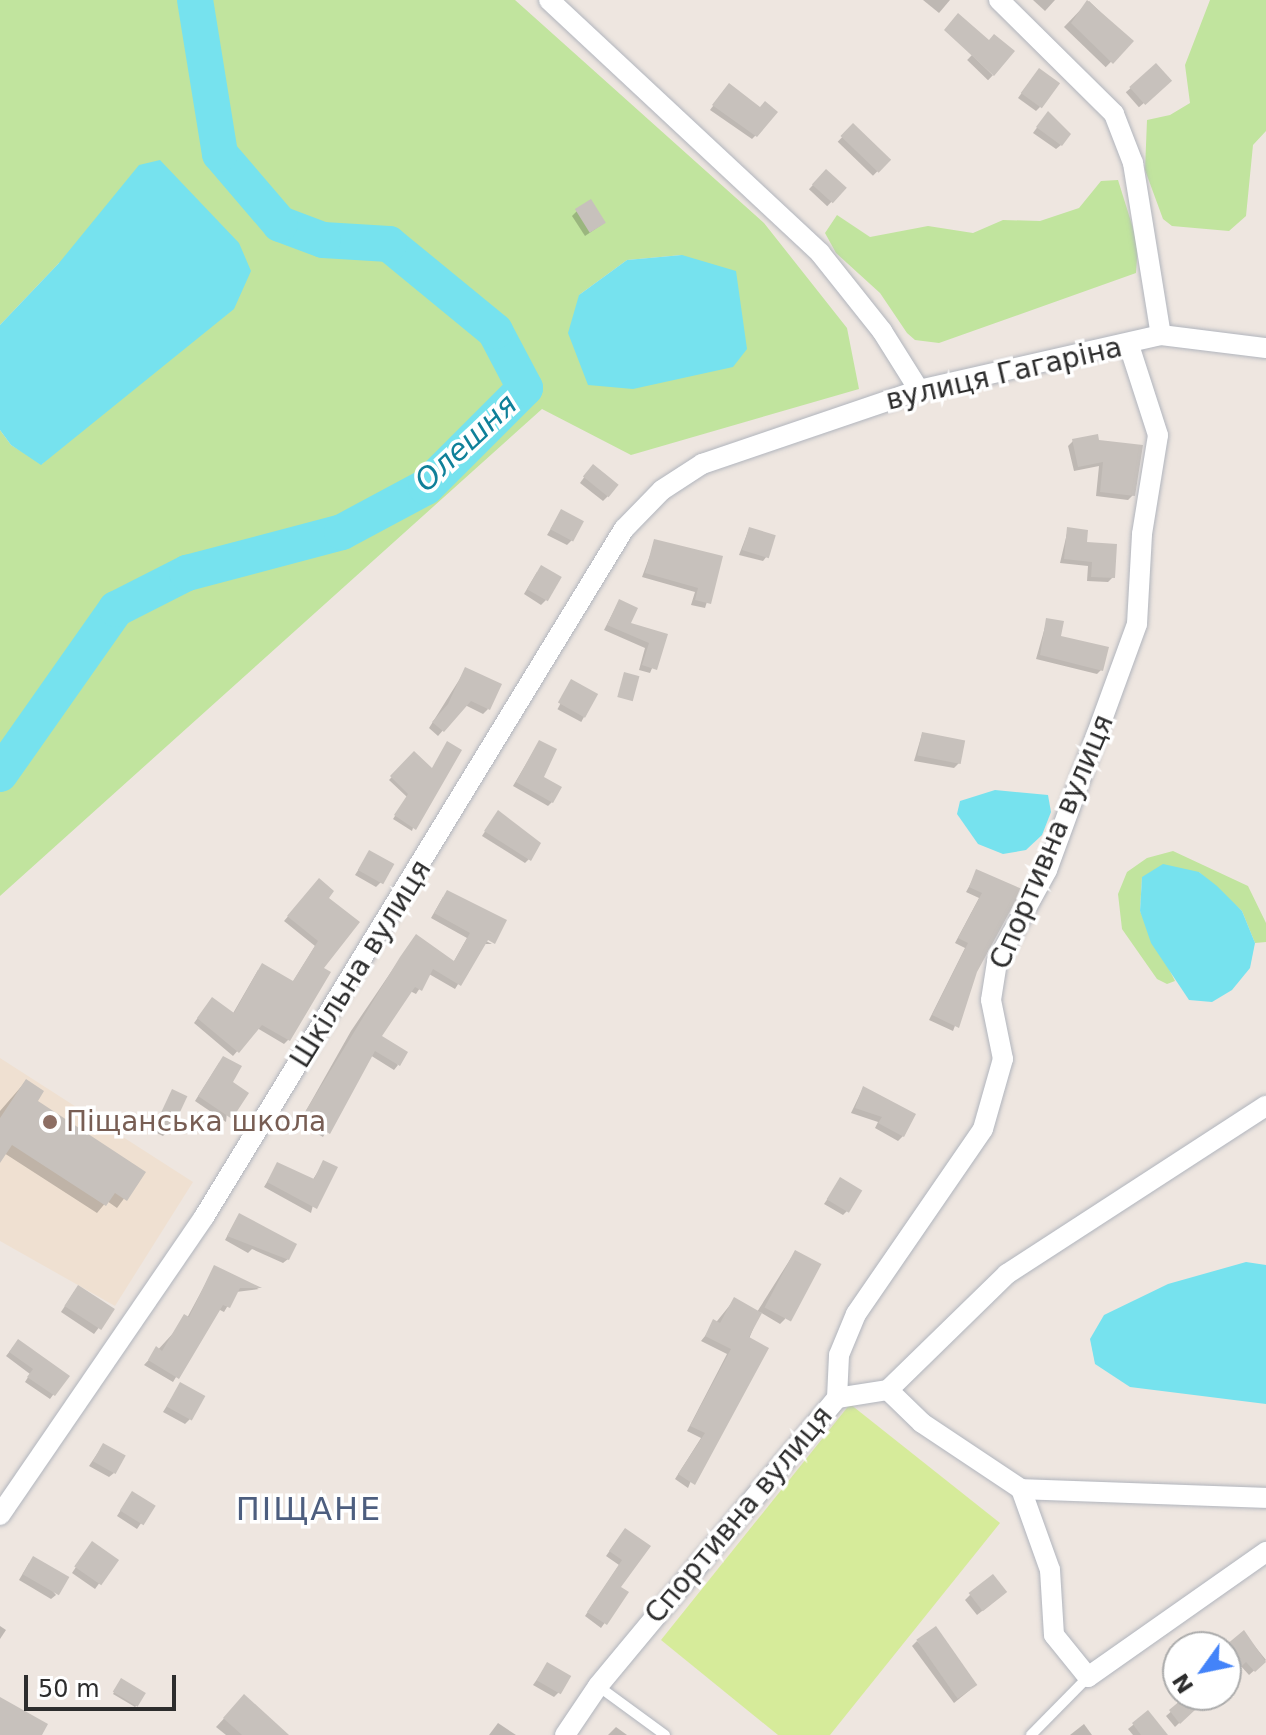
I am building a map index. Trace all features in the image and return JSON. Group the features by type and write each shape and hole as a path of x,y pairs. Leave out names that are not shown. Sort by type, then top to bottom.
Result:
{"street":[{"path":"549,0 820,253 882,331 919,390"},
{"path":"999,0 1114,114 1133,163 1161,335"},
{"name":"вулиця Гагаріна","path":"702,464 919,390 1129,345 1161,335 1266,348"},
{"name":"Спортивна вулиця","path":"565,1735 598,1686 837,1398 839,1355 856,1314 983,1129 1003,1059 991,1000 997,961 1047,870 1137,624 1142,534 1158,435 1129,345"},
{"name":"Шкільна вулиця","path":"0,1515 204,1217 624,529 662,490 702,464"},
{"path":"837,1398 888,1390 1007,1274 1266,1106"},
{"path":"888,1390 922,1423 1021,1489 1266,1498"},
{"path":"1021,1489 1050,1570 1054,1635 1088,1677 1266,1552"}],"lane":[{"path":"1031,1735 1088,1677"},
{"path":"598,1686 665,1735"}],"shaded area":[{"name":"Піщанська школа","path":"0,1058 193,1182 115,1306 0,1241"}],"green space":[{"path":"0,0 515,0 764,223 847,328 859,389 631,455 542,409 0,896 0,430 11,445 42,464 78,431 59,263 0,325","holes":["682,255 579,295 627,260"]},
{"path":"1210,0 1266,0 1266,131 1253,145 1246,216 1229,231 1172,226 1163,219 1145,170 1147,120 1170,115 1190,103 1185,65"},
{"path":"1118,180 1138,244 1136,273 939,343 915,340 907,333 880,293 836,253 825,233 837,215 870,237 928,226 973,233 1003,220 1040,221 1079,208 1101,181"},
{"path":"1173,851 1248,886 1266,923 1266,942 1255,943 1242,911 1199,872 1142,877 1140,911 1175,981 1167,984 1157,979 1122,929 1118,894 1127,872 1147,858"},
{"path":"850,1404 1000,1523 830,1735 778,1735 661,1640"}],"water":[{"path":"160,160 239,243 251,271 234,309 41,465 11,445 0,430 0,325 59,263 139,165"},
{"path":"682,255 736,271 747,349 733,367 633,389 588,385 568,333 579,295 627,260"},
{"path":"995,790 1048,795 1051,812 1042,835 1026,850 1003,854 978,844 957,814 960,801"},
{"path":"1163,864 1199,872 1217,886 1242,911 1255,943 1250,968 1232,990 1212,1002 1189,1000 1151,943 1140,911 1142,877"},
{"path":"1246,1262 1266,1265 1266,1404 1130,1387 1095,1364 1090,1339 1104,1315 1168,1284"}],"building":[{"path":"1087,0 1134,41 1113,64 1071,23"},
{"path":"958,13 989,40 994,34 1015,51 994,76 944,30"},
{"path":"1156,63 1172,81 1145,105 1129,87"},
{"path":"1039,68 1060,83 1042,108 1021,93"},
{"path":"729,83 760,107 765,101 778,112 757,137 712,105"},
{"path":"1048,111 1071,134 1062,146 1036,127"},
{"path":"853,123 891,160 879,173 840,136"},
{"path":"826,169 847,188 833,203 812,185"},
{"path":"591,199 606,223 590,233 575,209"},
{"path":"1098,434 1099,440 1143,445 1135,496 1100,492 1103,462 1078,467 1072,439"},
{"path":"593,464 619,485 609,497 583,476"},
{"path":"561,509 584,521 573,542 550,529"},
{"path":"749,527 776,535 769,558 742,550"},
{"path":"1067,527 1088,530 1087,542 1117,544 1115,578 1091,577 1092,562 1064,559"},
{"path":"654,539 723,556 711,604 695,600 698,588 645,573"},
{"path":"541,565 562,577 548,601 527,589"},
{"path":"619,599 638,608 631,623 668,634 657,670 642,665 649,643 607,625"},
{"path":"1046,618 1064,621 1061,636 1109,647 1103,671 1040,655"},
{"path":"465,667 502,684 490,710 471,701 444,732 432,722 448,704"},
{"path":"624,672 639,676 633,701 617,697"},
{"path":"571,679 598,694 585,718 558,703"},
{"path":"922,732 965,740 961,764 917,756"},
{"path":"539,740 557,749 544,777 562,787 553,803 516,782"},
{"path":"447,741 462,750 416,830 394,815 408,794 390,776 414,751 432,768"},
{"path":"498,810 541,843 531,861 484,831"},
{"path":"369,850 394,864 383,884 358,870"},
{"path":"976,869 1022,889 977,972 959,1028 932,1015 968,943 958,938 982,893 969,887"},
{"path":"319,878 334,891 329,898 360,922 324,968 331,972 290,1041 262,1025 239,1053 197,1018 212,997 234,1013 262,963 293,981 318,941 287,916"},
{"path":"447,890 507,920 495,944 488,940 461,986 433,969 422,991 415,987 382,1036 408,1052 400,1066 375,1051 330,1134 302,1117 416,934 454,961 470,933 434,913"},
{"path":"223,1056 242,1066 233,1082 249,1093 232,1119 198,1096"},
{"path":"26,1079 44,1091 38,1101 146,1172 127,1201 115,1193 106,1206 12,1145 0,1163 0,1118"},
{"path":"863,1086 916,1114 904,1137 878,1123 882,1117 855,1108"},
{"path":"172,1089 187,1096 170,1133 155,1126"},
{"path":"323,1160 338,1167 317,1209 267,1182 277,1162 314,1179"},
{"path":"840,1177 862,1190 849,1213 827,1199"},
{"path":"239,1213 297,1244 289,1260 227,1236"},
{"path":"795,1250 821,1264 791,1321 764,1307"},
{"path":"214,1265 262,1288 240,1288 230,1308 223,1305 179,1379 148,1360 156,1346 162,1351 184,1314 189,1317"},
{"path":"78,1285 115,1309 101,1330 64,1306"},
{"path":"734,1297 762,1313 749,1337 769,1348 695,1485 678,1474 705,1433 690,1426 731,1349 705,1336 713,1319 720,1323"},
{"path":"18,1339 70,1376 55,1396 27,1377 33,1369 9,1352"},
{"path":"180,1382 205,1396 192,1421 166,1406"},
{"path":"103,1443 126,1456 116,1474 93,1461"},
{"path":"132,1491 156,1506 144,1525 120,1511"},
{"path":"625,1528 651,1546 621,1587 629,1592 607,1625 587,1612 622,1560 609,1551"},
{"path":"92,1541 119,1560 101,1585 74,1566"},
{"path":"33,1556 69,1577 59,1595 22,1574"},
{"path":"993,1574 1007,1592 983,1611 969,1593"},
{"path":"936,1626 977,1685 958,1699 916,1640"},
{"path":"1244,1630 1266,1662 1255,1672 1246,1662 1242,1666"},
{"path":"547,1662 571,1676 561,1694 536,1680"},
{"path":"121,1678 146,1693 138,1707 113,1692"},
{"path":"244,1694 289,1735 242,1735 223,1718"},
{"path":"0,1697 48,1724 42,1735 0,1735"},
{"path":"1148,1710 1168,1735 1141,1735 1132,1723"},
{"path":"1170,1711 1194,1711 1180,1724"}],"waterway":[{"name":"Олешня","path":"0,774 116,609 187,573 342,532 426,487 525,388 495,331 389,244 323,240 280,224 220,154 195,0"}],"place":[{"name":"Піщанська школа","path":"50,1122"}],"district":[{"name":"ПІЩАНЕ","path":"309,1509"}]}
